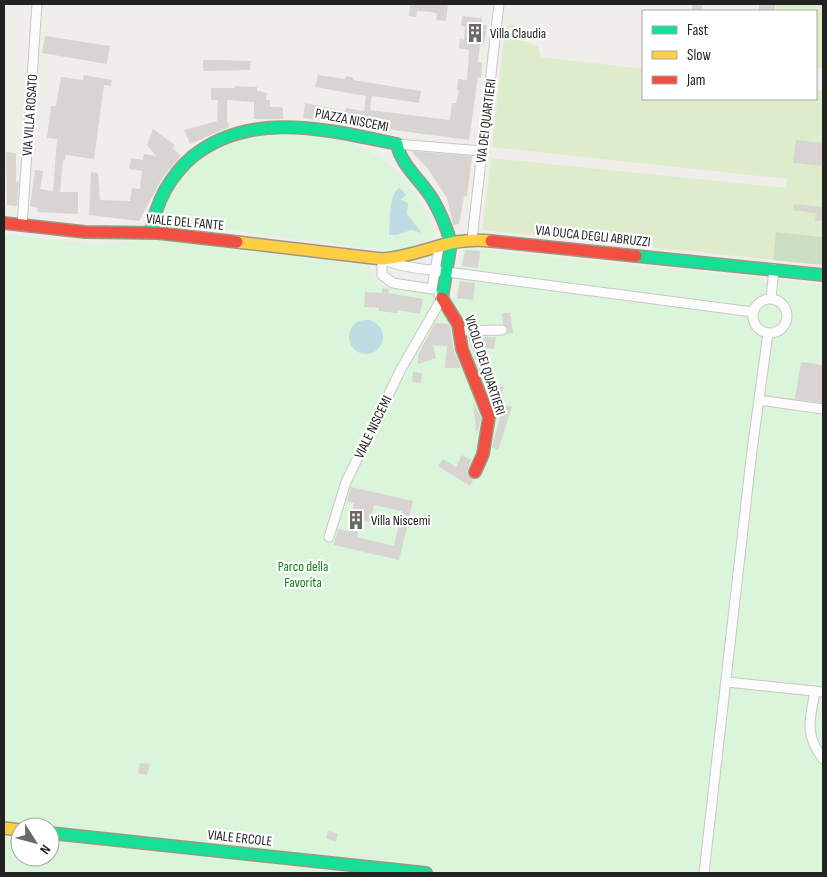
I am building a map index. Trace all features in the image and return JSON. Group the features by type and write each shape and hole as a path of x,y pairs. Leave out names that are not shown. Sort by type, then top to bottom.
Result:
{"street":[{"name":"VIA VILLA ROSATO","path":"22,226 37,4"},
{"name":"VIA DEI QUARTIERI","path":"472,239 499,4"},
{"name":"PIAZZA NISCEMI","path":"151,232 159,199 175,174 200,150 228,136 260,128 311,127 397,144 399,154 433,200 451,243"},
{"path":"397,144 482,150"},
{"name":"VIALE DEL FANTE","path":"4,224 98,233 151,232 363,258"},
{"name":"VIA DUCA DEGLI ABRUZZI","path":"363,258 407,257 451,243 472,239 823,275"},
{"path":"432,289 451,243"},
{"path":"439,247 442,298"},
{"path":"442,298 432,289 393,283 382,275 382,259 401,266 753,312"},
{"path":"771,298 774,269"},
{"name":"VIALE NISCEMI","path":"329,537 346,482 401,368 442,298"},
{"name":"VICOLO DEI QUARTIERI","path":"442,298 458,324 462,349 488,417 483,454 475,472"},
{"path":"771,298 783,305 787,318 778,331 768,333 754,324 753,312 757,304 771,298"},
{"path":"460,331 502,330"},
{"path":"704,873 768,333"},
{"path":"760,400 823,409"},
{"path":"727,682 819,691 809,732 813,746 823,759"},
{"name":"VIALE ERCOLE","path":"60,834 426,873"}],"green space":[{"path":"776,4 823,4 823,68 817,68 817,10 777,10"},
{"path":"513,23 520,40 538,46 541,57 642,69 642,100 817,100 817,90 823,91 823,265 482,230 491,158 786,188 787,179 492,147 505,29"},
{"path":"281,133 336,139 359,146 378,156 396,170 411,187 436,237 406,248 385,250 221,229 158,224 166,202 177,184 189,169 203,157 237,141"},
{"path":"776,232 823,237 823,265 773,260"},
{"name":"Parco della Favorita","path":"4,234 99,245 151,239 369,266 374,279 381,285 455,298 464,248 763,278 765,283 779,285 783,280 823,285 823,873 4,873"}],"water":[{"path":"399,188 406,194 401,200 408,203 407,214 422,233 411,230 397,235 389,235 393,196"},
{"path":"366,320 373,321 378,325 382,330 382,344 378,349 373,353 366,354 359,353 354,349 350,344 349,337 350,330 354,325 359,321"}],"building":[{"path":"410,4 448,4 446,21 436,20 437,14 432,12 417,11 416,17 409,16"},
{"path":"692,4 702,4 703,10 692,10"},
{"path":"759,4 775,4 775,10 759,10"},
{"path":"462,16 482,18 482,25 487,25 484,45 480,44 478,62 482,63 481,78 478,77 469,140 303,118 305,103 345,111 346,108 364,111 366,96 315,87 318,75 345,79 346,76 354,78 353,80 421,91 419,103 372,96 370,110 450,120 452,103 456,103 459,90 457,90 458,79 467,80 469,50 459,48 460,39 464,40 465,26 461,26"},
{"path":"45,36 110,46 107,64 42,53"},
{"path":"203,60 251,61 250,70 203,71"},
{"path":"84,75 112,80 111,86 104,85 94,159 66,155 65,160 63,160 60,192 78,192 78,214 37,212 38,208 30,206 35,170 43,171 40,189 53,191 57,139 47,138 51,106 56,106 61,77 83,80"},
{"path":"235,86 257,87 257,91 267,93 266,100 270,100 270,107 281,107 283,109 283,119 254,119 254,102 227,100 229,127 190,144 184,130 217,121 218,100 211,100 211,88 235,88"},
{"path":"153,129 175,145 172,148 181,156 164,175 139,221 89,215 91,172 98,173 100,200 130,201 132,188 140,189 142,171 129,169 131,158 143,160 144,154 156,156 147,145"},
{"path":"796,140 823,143 823,166 793,163"},
{"path":"411,151 472,156 467,197 464,196 459,224 453,225 447,198 429,170"},
{"path":"6,152 16,153 16,181 19,182 17,206 7,205"},
{"path":"794,204 823,207 823,221 815,221 816,213 793,210"},
{"path":"465,250 480,251 478,268 462,266"},
{"path":"460,281 475,283 473,300 457,298"},
{"path":"382,288 389,289 388,293 423,299 420,314 398,310 397,313 379,311 379,308 364,307 365,292 382,293"},
{"path":"502,313 510,313 513,333 507,334 508,329 503,324"},
{"path":"435,323 449,324 454,350 461,368 445,368 447,346 433,345 436,358 418,364 418,355"},
{"path":"468,337 496,337 494,349 481,347 487,374 481,376"},
{"path":"801,362 823,365 823,403 795,399"},
{"path":"413,372 422,373 421,383 412,382"},
{"path":"495,384 504,387 499,403 512,407 498,450 492,447 501,414 496,413 486,388 494,389"},
{"path":"473,402 481,418 478,431 476,431"},
{"path":"462,455 471,460 467,472 473,480 470,486 438,466 443,459 456,467"},
{"name":"Villa Niscemi","path":"351,487 413,501 399,560 334,545 338,529 348,531 354,503 347,501","holes":["374,505 402,511 394,546 357,537 361,520 370,522"]},
{"path":"140,763 150,764 147,775 138,773"},
{"path":"328,831 338,834 336,842 326,838"}],"traffic: fast":[{"path":"151,232 160,200 170,182 184,165 192,157 215,142 239,133 265,128 291,127 345,133 397,144 403,159 436,205 451,243 442,298"},
{"path":"636,256 823,275"},
{"path":"60,834 426,873"}],"traffic: slow":[{"path":"237,242 382,259 461,241 491,241"},
{"path":"4,828 10,829"}],"traffic: jam":[{"path":"4,223 85,232 158,233 237,242"},
{"path":"491,241 636,256"},
{"path":"442,298 458,324 462,349 489,417 483,454 475,472"}],"place":[{"name":"Villa Claudia","path":"475,33"},
{"name":"Villa Niscemi","path":"356,520"}]}
